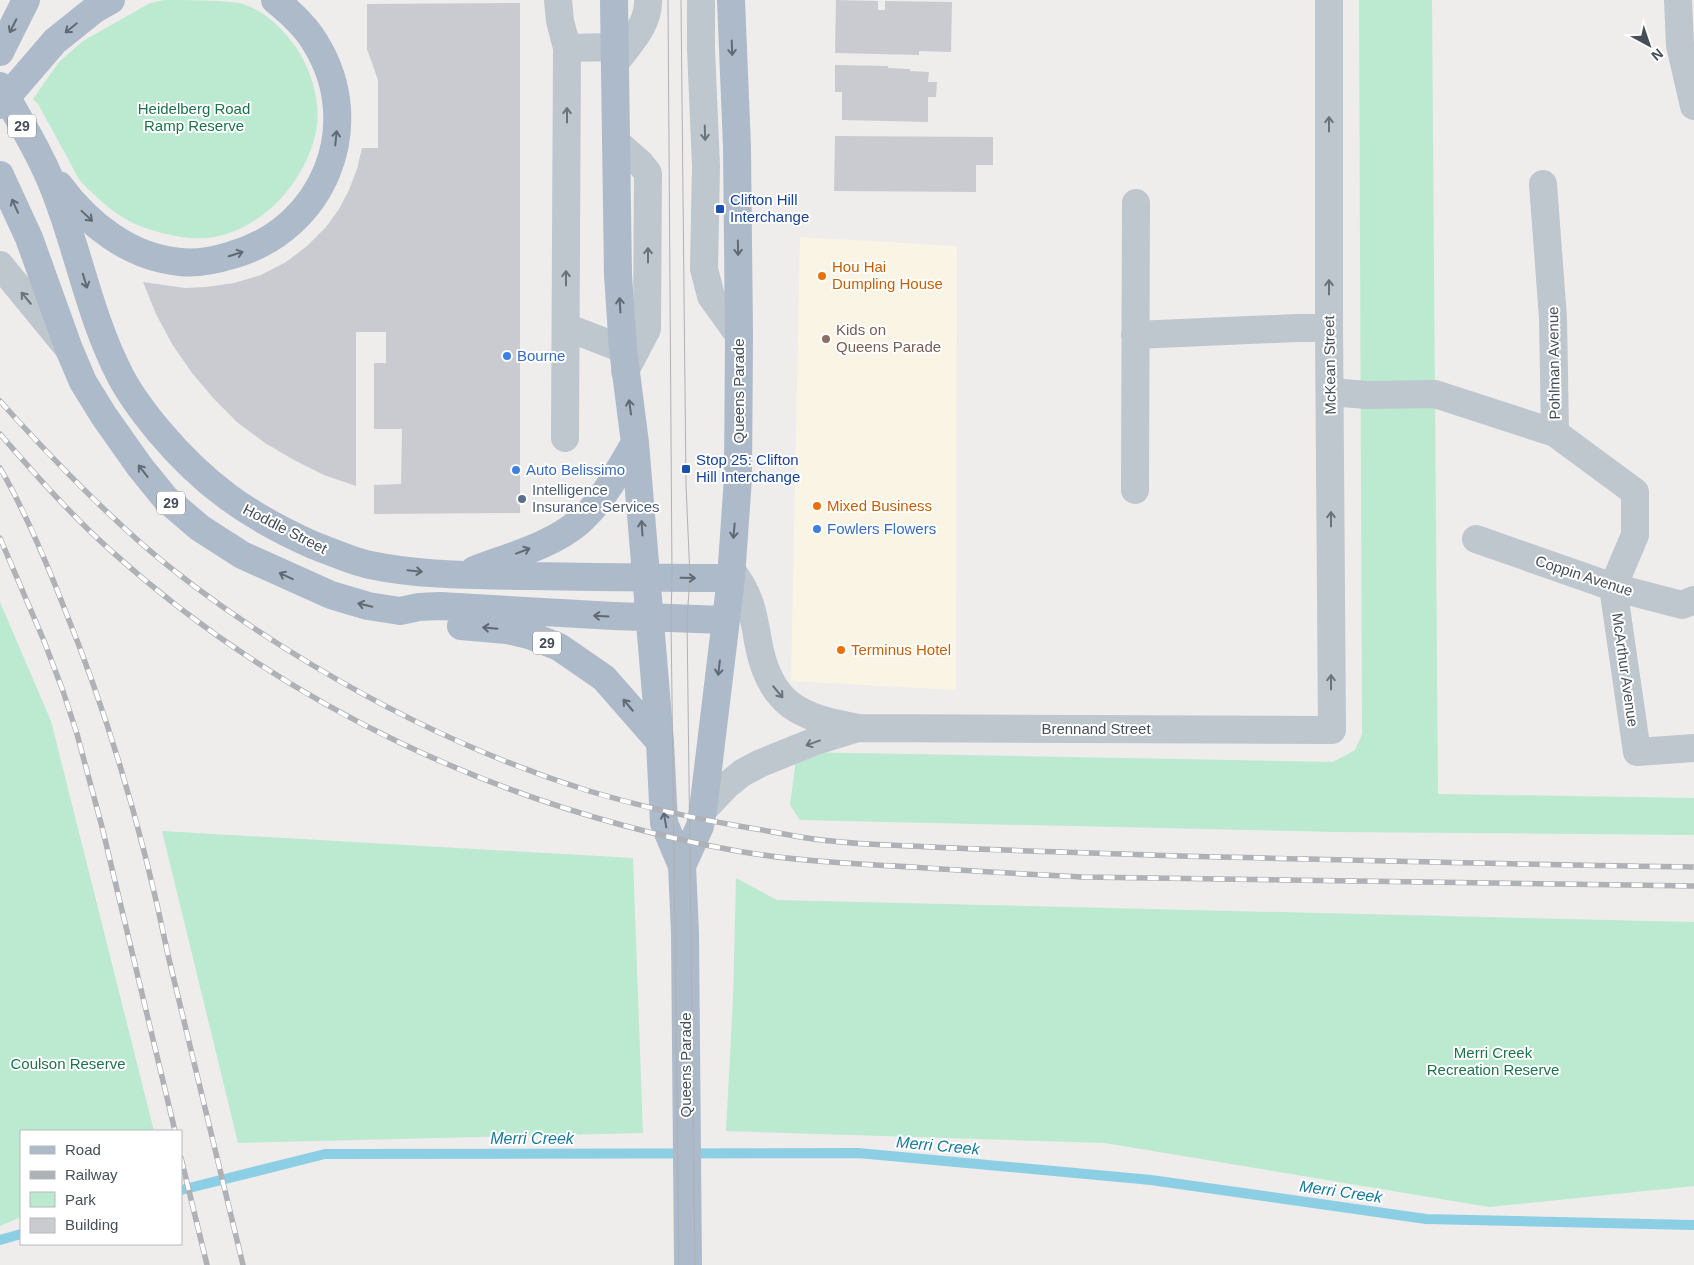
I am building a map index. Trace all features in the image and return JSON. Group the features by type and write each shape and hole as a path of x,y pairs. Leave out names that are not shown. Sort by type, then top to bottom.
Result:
{"main road":[{"path":"0,52 26,0"},
{"path":"0,105 55,41 94,9 111,0"},
{"path":"44,166 77,206 102,230 117,240 147,254 180,262 201,262 241,253 264,243 308,206 326,178 336,144 338,118 334,89 326,63 316,43 303,26 275,0"},
{"path":"614,0 616,142"},
{"name":"Queens Parade","path":"682,866 700,826 703,810 731,574 738,478 737,147 731,0"},
{"name":"Hoddle Street","path":"0,86 44,166 59,201 98,322 110,355 121,376 144,413 172,447 197,474 237,505 267,523 336,554 369,565 415,572 461,575 645,577 731,574"},
{"name":"29","path":"0,175 32,245 69,349 91,396 140,467 166,499 200,528 242,555 331,595 368,606 400,611 421,621 434,624 507,630 528,635 559,647 604,678 660,742"},
{"name":"Queens Parade","path":"624,360 635,443 660,742 664,823 682,866 685,933 688,1265"},
{"path":"461,575 554,539 580,521 615,478 635,443"},
{"path":"400,611 419,607 440,606 725,620"}],"street":[{"path":"558,0 560,21 567,48 565,438"},
{"path":"567,48 615,55 644,23 648,11 648,0"},
{"path":"701,0 706,166 704,269 711,296 739,335"},
{"name":"McKean Street","path":"1329,0 1332,730"},
{"path":"1678,0 1680,45 1694,106"},
{"path":"704,99 734,96"},
{"path":"566,327 624,360 647,329 648,173 640,163 616,142"},
{"name":"Pohlman Avenue","path":"1543,184 1553,318 1555,433 1635,492 1635,535 1613,587"},
{"path":"1135,490 1136,203"},
{"path":"0,265 69,349"},
{"path":"1135,335 1329,328"},
{"path":"1330,392 1435,394 1555,433"},
{"name":"Coppin Avenue","path":"1476,539 1613,587 1682,605 1694,600"},
{"name":"Brennand Street","path":"731,574 741,582 748,595 764,669 769,681 788,703 814,718 830,723 859,728 1332,730"},
{"name":"McArthur Avenue","path":"1613,587 1637,752 1694,748"},
{"name":"Brennand Street","path":"703,810 726,786 742,773 761,763 813,742 859,728"}],"shaded area":[{"path":"800,237 957,246 956,690 791,681"}],"green space":[{"name":"Heidelberg Road Ramp Reserve","path":"164,0 231,2 240,3 257,10 278,26 295,46 311,77 317,101 318,113 315,136 301,171 291,187 264,214 249,224 232,232 214,237 193,238 170,235 129,221 110,209 82,183 38,104 33,99 59,62 83,41 150,3"},
{"path":"1359,0 1432,0 1438,794 1694,798 1694,835 1336,832 800,820 790,805 797,752 1333,762 1355,750 1362,734"},
{"name":"Coulson Reserve","path":"0,602 51,721 154,1130 20,1130 20,1217 0,1226"},
{"path":"162,831 633,858 643,1133 238,1143"},
{"name":"Merri Creek Recreation Reserve","path":"736,878 777,900 1694,922 1694,1186 1489,1207 1105,1143 726,1131 733,999"}],"building":[{"path":"836,0 878,1 878,10 885,10 885,1 952,2 951,52 919,51 919,55 835,53"},
{"path":"520,3 520,513 374,514 374,485 401,484 402,429 374,429 374,363 386,363 386,332 356,332 356,486 324,475 294,460 265,443 238,423 192,373 172,344 156,314 143,282 185,288 206,287 234,283 261,275 286,262 307,246 326,227 339,209 349,190 362,148 378,148 378,80 367,49 367,4"},
{"path":"835,65 888,66 888,68 929,72 928,82 937,82 936,97 928,97 928,122 842,120 842,92 835,92"},
{"path":"835,136 993,137 993,165 976,165 976,192 834,191"}],"waterway":[{"name":"Merri Creek","path":"182,1190 325,1154 858,1153 1151,1180 1426,1219 1694,1225"},
{"name":"Merri Creek","path":"0,1240 20,1234"}],"tram line":[{"path":"668,0 671,618 679,1265"},
{"path":"681,0 686,485 690,578 687,618 695,1265"}],"railway":[{"path":"0,401 69,474 142,544 225,609 269,638 347,685 448,737 518,766 609,797 669,812 730,824 811,839 857,843 1180,856 1694,867"},
{"path":"0,434 94,535 177,606 248,657 323,703 402,744 482,779 566,808 651,832 737,851 803,860 1082,877 1694,886"},
{"path":"0,468 43,555 97,694 111,737 148,867 243,1265"},
{"path":"0,538 44,641 77,734 102,827 175,1130"},
{"path":"182,1162 207,1265"}],"place":[{"name":"Clifton Hill Interchange","path":"720,209"},
{"name":"Hou Hai Dumpling House","path":"822,276"},
{"name":"Kids on Queens Parade","path":"826,339"},
{"name":"Bourne","path":"507,356"},
{"name":"Stop 25: Clifton Hill Interchange","path":"686,469"},
{"name":"Auto Belissimo","path":"516,470"},
{"name":"Intelligence Insurance Services","path":"522,499"},
{"name":"Mixed Business","path":"817,506"},
{"name":"Fowlers Flowers","path":"817,529"},
{"name":"Terminus Hotel","path":"841,650"}]}
